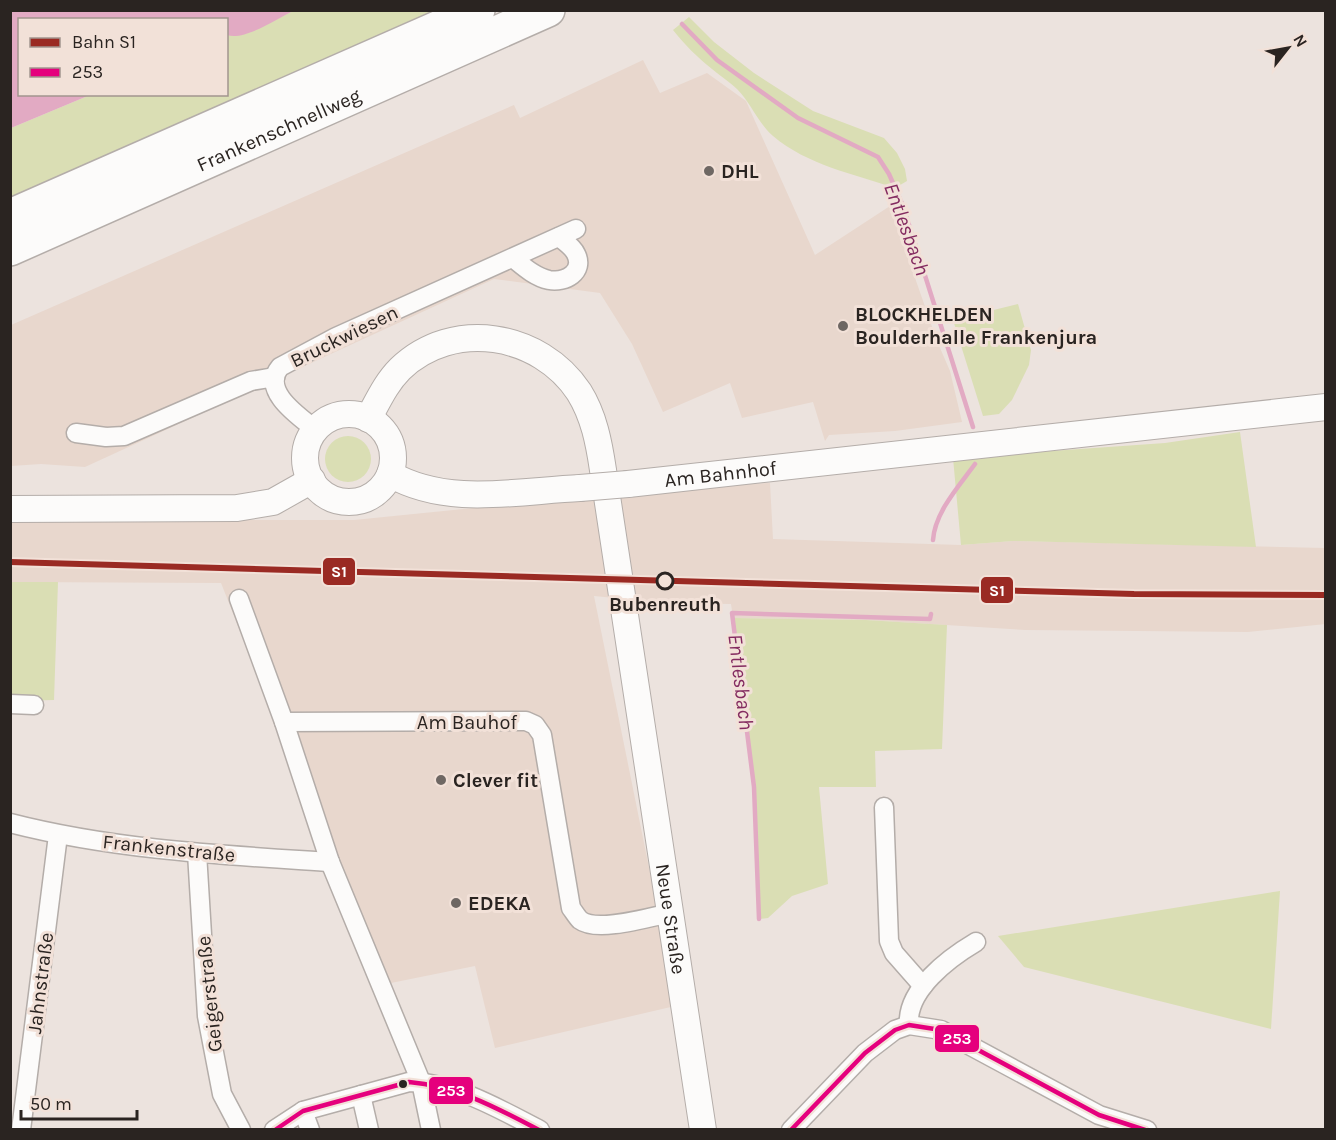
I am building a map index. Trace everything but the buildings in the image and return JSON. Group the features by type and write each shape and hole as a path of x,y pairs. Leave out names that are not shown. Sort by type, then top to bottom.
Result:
{"highway":[{"name":"Frankenschnellweg","path":"10,216 478,10"},
{"name":"Frankenschnellweg","path":"10,249 548,10"}],"main road":[{"name":"Neue Straße","path":"368,418 386,386 401,368 425,352 450,341 486,337 510,342 542,356 567,377 580,394 597,436 641,709 703,1130"},
{"name":"Am Bahnhof","path":"390,474 407,484 426,490 475,495 580,488 812,465 1326,408"},
{"path":"354,414 368,418 387,436 392,449 393,462 390,474 382,487 356,502 341,501 327,496 316,487 308,474 305,459 307,444 325,421 339,415 354,414"},
{"path":"10,509 237,508 273,502 312,480"}],"street":[{"name":"Bruckwiesen","path":"76,433 106,437 124,436 251,381 275,377 276,372 287,362 327,342 576,230"},
{"path":"513,258 532,273 548,280 559,281 570,277 576,271 578,262 576,252 559,237"},
{"path":"275,377 278,396 316,430"},
{"path":"239,599 284,722 330,862 421,1082 432,1130"},
{"path":"10,704 34,705"},
{"name":"Am Bauhof","path":"284,722 526,721 536,725 542,735 571,908 581,920 592,924 611,924 670,913"},
{"path":"884,807 889,941 894,953 923,986"},
{"name":"Frankenstraße","path":"10,824 58,836 197,853 330,862"},
{"name":"Jahnstraße","path":"21,1130 19,1084 58,836"},
{"name":"Geigerstraße","path":"197,853 207,1016 222,1094 241,1130"},
{"path":"909,1025 908,1013 923,986 956,953 976,942"},
{"path":"791,1130 865,1053 895,1030 909,1025 940,1030 1099,1115 1147,1130"},
{"path":"274,1130 303,1111 409,1082 421,1082 469,1095 540,1130"},
{"path":"361,1095 369,1130"},
{"path":"303,1111 310,1130"}],"shaded area":[{"path":"11,10 293,10 270,24 234,36 228,35 228,18 18,18 18,96 88,96 11,128"},
{"path":"643,60 660,93 707,73 746,101 815,255 890,206 937,341 950,371 962,422 895,431 829,435 825,441 813,402 742,418 730,383 663,412 632,344 600,293 494,279 85,467 41,464 11,466 11,325 514,105 520,118"},
{"path":"770,483 773,539 961,545 1013,541 1325,548 1326,624 1248,632 1026,630 866,620 733,618 731,604 667,603 594,596 675,1006 495,1048 475,966 381,985 221,583 11,582 11,520 354,520 682,487"}],"green space":[{"path":"293,11 436,11 11,198 11,128 88,96 228,96 228,35 250,32"},
{"path":"689,17 714,42 754,73 813,111 884,138 897,153 905,169 907,181 895,188 816,162 786,146 763,125 737,89 696,55 673,30"},
{"path":"1018,304 1031,350 1029,365 1012,400 999,414 983,416 953,320"},
{"path":"1240,432 1256,547 1013,541 961,545 953,458 1165,443"},
{"path":"348,436 364,443 371,459 364,475 348,482 332,475 325,459 332,443"},
{"path":"10,582 58,582 54,700 11,701"},
{"path":"733,618 866,620 947,625 942,749 875,751 876,787 819,787 828,884 792,896 768,918 759,919 754,787"},
{"path":"1280,891 1271,1029 1024,967 998,936"}],"waterway":[{"name":"Entlesbach","path":"682,24 717,60 798,118 878,157 889,174 903,206 973,427"},
{"name":"Entlesbach","path":"933,540 943,509 975,464"},
{"name":"Entlesbach","path":"759,919 754,787 732,613 930,619 931,614"}],"rail line":[{"name":"S1","path":"10,562 1134,594 1326,595"}],"transit line":[{"name":"253","path":"791,1130 865,1053 895,1030 909,1025 941,1030 1099,1115 1145,1130"},
{"name":"253","path":"275,1130 303,1111 409,1082 427,1084 460,1093 539,1130"}],"place":[{"name":"DHL","path":"709,171"},
{"name":"BLOCKHELDEN Boulderhalle Frankenjura","path":"843,326"},
{"name":"Bubenreuth","path":"665,581"},
{"name":"Clever fit","path":"441,780"},
{"name":"EDEKA","path":"456,903"}]}
